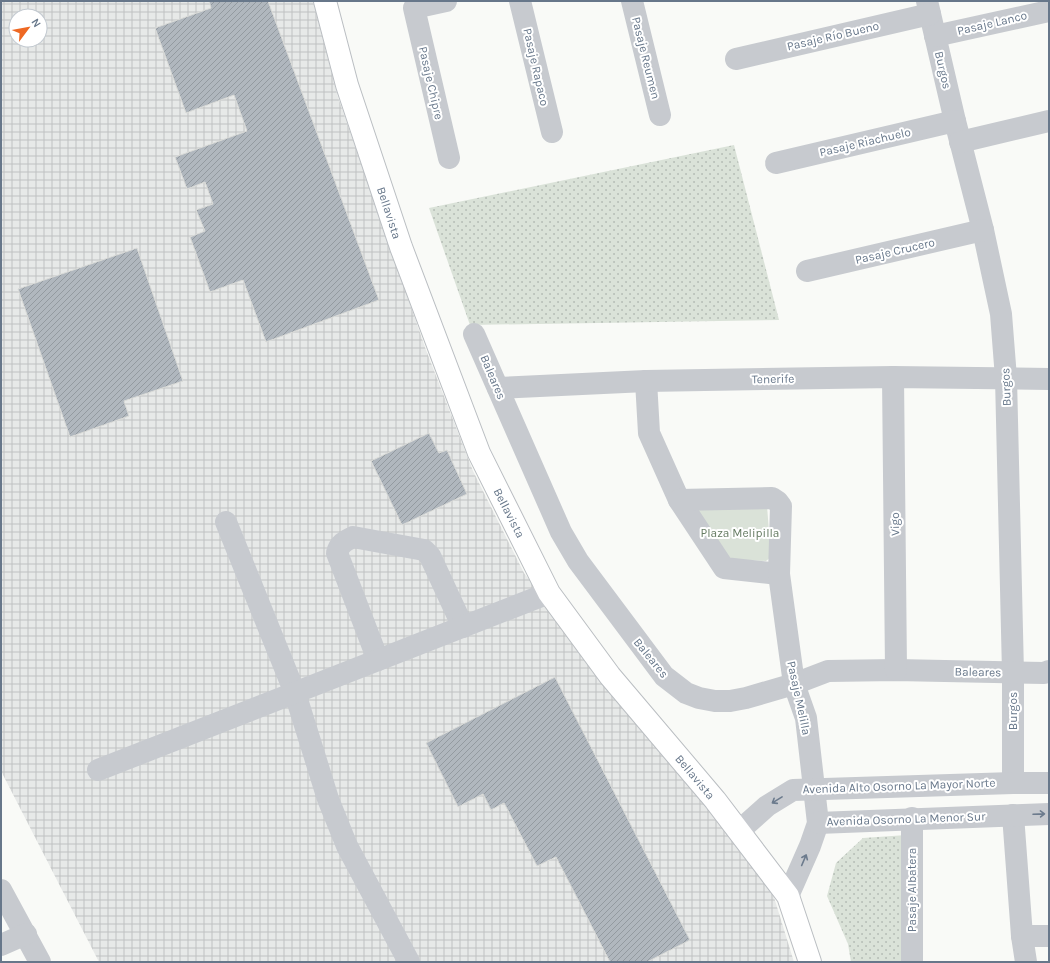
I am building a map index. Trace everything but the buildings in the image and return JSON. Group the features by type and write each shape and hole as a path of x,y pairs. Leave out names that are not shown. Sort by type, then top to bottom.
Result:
{"main road":[{"name":"Bellavista","path":"326,1 347,85 401,247 479,453 549,593 610,676 715,800 788,896 810,962"}],"street":[{"name":"Pasaje Chipre","path":"446,1 414,8 449,158"},
{"name":"Pasaje Rapaco","path":"520,1 552,132"},
{"name":"Pasaje Reumen","path":"632,1 660,115"},
{"name":"Burgos","path":"929,7 960,142 983,230 1001,314 1006,378 1013,673 1013,782"},
{"name":"Pasaje Río Bueno","path":"736,59 929,7"},
{"name":"Pasaje Lanco","path":"935,36 1049,10"},
{"name":"Pasaje Riachuelo","path":"776,163 955,121"},
{"path":"960,142 1049,121"},
{"name":"Pasaje Crucero","path":"807,271 983,230"},
{"name":"Baleares","path":"474,334 561,532 578,561 664,676 686,693 699,698 714,701 730,701 746,698 794,684 828,671 896,670 1013,673 1044,673 1049,671"},
{"name":"Tenerife","path":"498,388 646,381 893,378 1049,379"},
{"name":"Vigo","path":"893,378 896,670"},
{"path":"646,381 649,433 679,500 724,568 779,574"},
{"name":"Pasaje Melilla","path":"679,500 772,498 781,506 779,574 794,684 806,718 818,823"},
{"path":"226,522 295,693 328,800 347,846 409,962"},
{"path":"378,660 336,554 339,547 346,540 353,537 424,550 430,556 462,627"},
{"path":"98,770 549,593"},
{"name":"Avenida Alto Osorno La Mayor Norte","path":"739,831 767,806 792,790 813,788 1013,782 1049,783"},
{"name":"Avenida Osorno La Menor Sur","path":"788,896 810,846 818,823 912,818 1049,814"},
{"path":"1013,815 1022,936 1026,962"},
{"name":"Pasaje Albatera","path":"912,818 912,962"},
{"path":"1,890 40,962"},
{"path":"1,945 26,934"},
{"path":"1022,936 1049,936"}],"shaded area":[{"path":"1,1 313,1 338,97 426,350 473,471 524,573 769,881 794,962 99,962 1,771"}],"green space":[{"path":"734,145 779,320 470,325 429,208"},
{"name":"Plaza Melipilla","path":"698,506 767,506 771,557 766,561 726,559 694,511"},
{"path":"921,834 918,962 851,962 848,944 827,896 836,863 863,838"}]}
